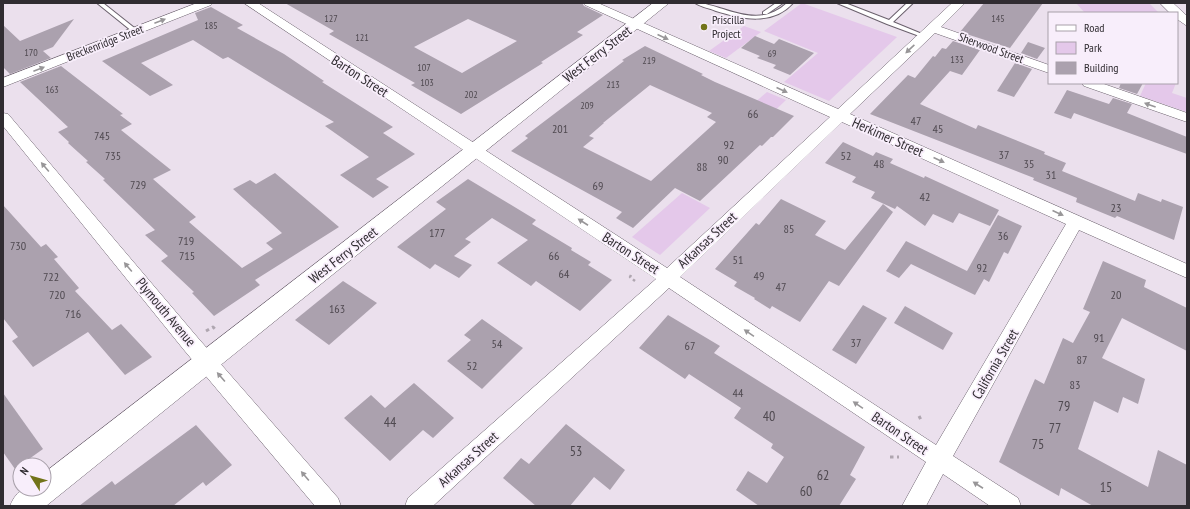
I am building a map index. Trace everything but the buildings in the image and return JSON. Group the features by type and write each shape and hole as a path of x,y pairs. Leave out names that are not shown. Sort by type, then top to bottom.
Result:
{"street":[{"name":"Breckenridge Street","path":"3,83 207,3"},
{"name":"Barton Street","path":"250,3 668,278 1010,506"},
{"name":"Herkimer Street","path":"589,3 1187,271"},
{"name":"West Ferry Street","path":"24,506 662,3"},
{"name":"Arkansas Street","path":"416,506 668,278 959,3"},
{"path":"1166,3 1176,12"},
{"path":"1178,14 1187,22"},
{"name":"Sherwood Street","path":"929,32 1048,69"},
{"path":"1092,84 1187,118"},
{"name":"Plymouth Avenue","path":"3,117 207,362 330,506"},
{"name":"California Street","path":"913,506 1076,221"}],"lane":[{"path":"100,3 135,31"},
{"path":"698,3 752,18 769,17 785,8 790,3"},
{"path":"737,14 768,12 780,3"},
{"path":"840,3 889,23 929,32"},
{"path":"889,23 910,3"}],"path":[{"path":"630,277 636,281"},
{"path":"206,331 213,327"},
{"path":"919,416 922,422"},
{"path":"890,457 901,457"}],"green space":[{"path":"802,3 897,37 829,101 784,82 818,53 764,31"},
{"path":"1076,3 1149,3 1158,12 1084,12"},
{"path":"744,26 761,32 726,58 709,51"},
{"path":"1146,84 1176,84 1172,93 1187,98 1187,112 1140,96"},
{"path":"767,92 786,100 743,141 722,131"},
{"path":"682,193 710,208 660,255 632,237"}],"place":[{"name":"Priscilla Project","path":"704,27"}]}
